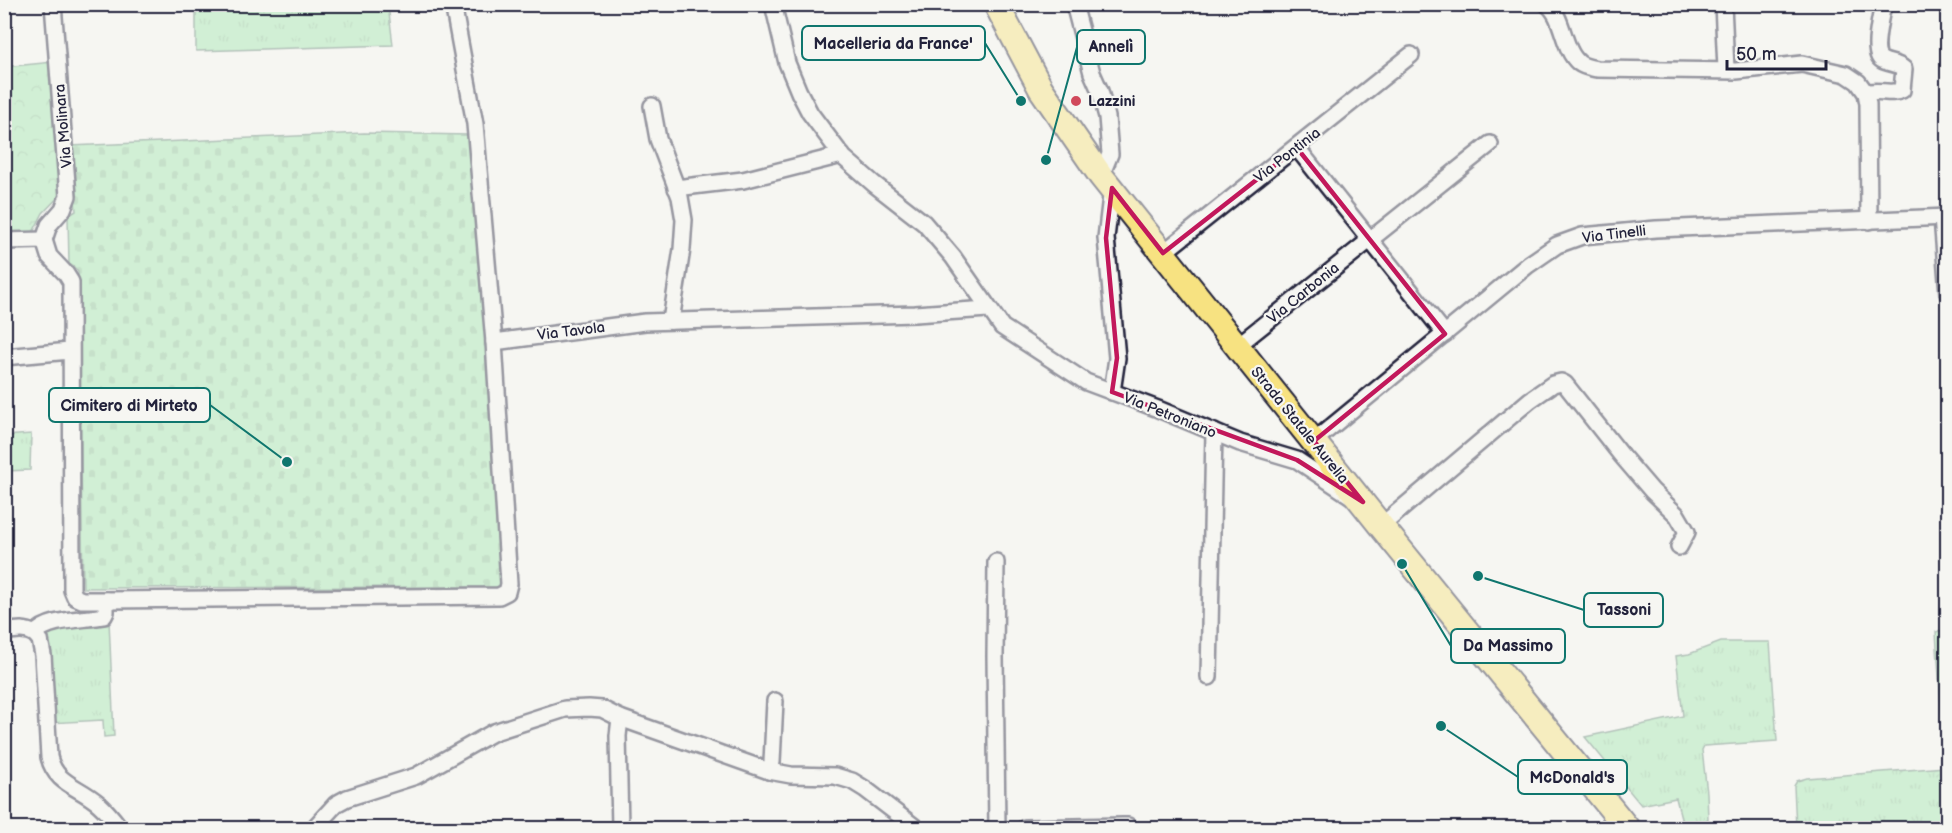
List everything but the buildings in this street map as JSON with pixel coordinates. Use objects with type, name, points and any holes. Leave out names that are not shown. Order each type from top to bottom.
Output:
[{"type":"main road","name":"Strada Statale Aurelia","points":[[996,4],[1041,89],[1106,182],[1381,526],[1627,828]]},
{"type":"street","name":"Via Molinara","points":[[44,240],[49,225],[63,209],[68,196],[53,4]]},
{"type":"street","points":[[4,241],[44,240],[49,256],[71,282],[72,590],[75,597],[82,600],[106,600],[499,596],[507,592],[509,584],[494,342],[475,124],[453,4]]},
{"type":"street","name":"Via Petroniano","points":[[773,4],[787,63],[810,113],[842,155],[874,184],[924,223],[953,257],[1002,327],[1086,382],[1240,443],[1297,460],[1337,488],[1363,502]]},
{"type":"street","points":[[1074,4],[1092,73],[1107,117],[1110,154],[1106,182],[1106,238],[1117,358],[1112,392]]},
{"type":"street","points":[[1547,4],[1556,14],[1566,41],[1579,63],[1587,67],[1736,71],[1802,64],[1846,74],[1858,82],[1866,93],[1868,104],[1869,221]]},
{"type":"street","points":[[1724,4],[1726,69]]},
{"type":"street","points":[[1866,93],[1877,90],[1895,93],[1902,90],[1904,69],[1877,55],[1883,4]]},
{"type":"street","name":"Via Pontinia","points":[[1163,253],[1411,55]]},
{"type":"street","points":[[652,106],[658,139],[676,188],[684,220],[682,249],[670,321]]},
{"type":"street","name":"Via Carbonia","points":[[1237,346],[1490,144]]},
{"type":"street","points":[[1297,148],[1445,334]]},
{"type":"street","points":[[676,188],[743,180],[842,155]]},
{"type":"street","points":[[1945,217],[1947,294]]},
{"type":"street","name":"Via Tinelli","points":[[1314,441],[1528,266],[1557,245],[1582,236],[1656,229],[1945,217]]},
{"type":"street","name":"Via Tavola","points":[[494,342],[645,322],[915,314],[988,309]]},
{"type":"street","points":[[4,357],[70,351]]},
{"type":"street","points":[[1381,526],[1530,400],[1557,382],[1561,382],[1652,491],[1677,515],[1687,532],[1679,547]]},
{"type":"street","points":[[1209,677],[1214,432]]},
{"type":"street","points":[[996,562],[997,828]]},
{"type":"street","points":[[35,634],[40,628],[50,624],[104,616],[106,600]]},
{"type":"street","points":[[4,632],[29,631],[40,640],[43,655],[49,757],[52,769],[60,779],[98,803],[120,828]]},
{"type":"street","points":[[769,771],[772,762],[775,701]]},
{"type":"street","points":[[314,828],[336,804],[347,798],[416,776],[494,732],[565,709],[589,708],[602,709],[620,718],[769,771],[791,775],[835,776],[852,781],[916,828]]},
{"type":"street","points":[[620,718],[618,736],[620,828]]},
{"type":"street","points":[[1024,828],[1128,826],[1128,828]]},
{"type":"highlighted area","points":[[1297,148],[1445,334],[1314,441],[1363,502],[1297,460],[1112,392],[1117,358],[1106,238],[1112,188],[1163,253]]},
{"type":"green space","points":[[196,5],[388,5],[393,45],[196,51]]},
{"type":"green space","points":[[53,62],[64,191],[43,213],[31,236],[5,234],[4,67]]},
{"type":"green space","points":[[364,133],[469,135],[501,587],[83,588],[78,272],[69,264],[68,216],[76,211],[70,146]]},
{"type":"green space","points":[[31,434],[30,470],[5,471],[5,436]]},
{"type":"green space","points":[[109,620],[114,736],[104,737],[103,720],[49,723],[46,634],[50,628]]},
{"type":"green space","points":[[1947,629],[1947,828],[1796,828],[1794,786],[1797,781],[1807,778],[1945,767],[1936,632]]},
{"type":"green space","points":[[1721,642],[1770,642],[1777,741],[1704,746],[1702,750],[1708,819],[1700,823],[1682,822],[1676,798],[1641,805],[1585,737],[1683,716],[1676,656],[1689,654]]},
{"type":"place","name":"Macelleria da France'","points":[[1021,101]]},
{"type":"place","name":"Lazzini","points":[[1076,101]]},
{"type":"place","name":"Annelì","points":[[1046,160]]},
{"type":"place","name":"Cimitero di Mirteto","points":[[287,462]]},
{"type":"place","name":"Da Massimo","points":[[1402,564]]},
{"type":"place","name":"Tassoni","points":[[1478,576]]},
{"type":"place","name":"McDonald's","points":[[1441,726]]}]
